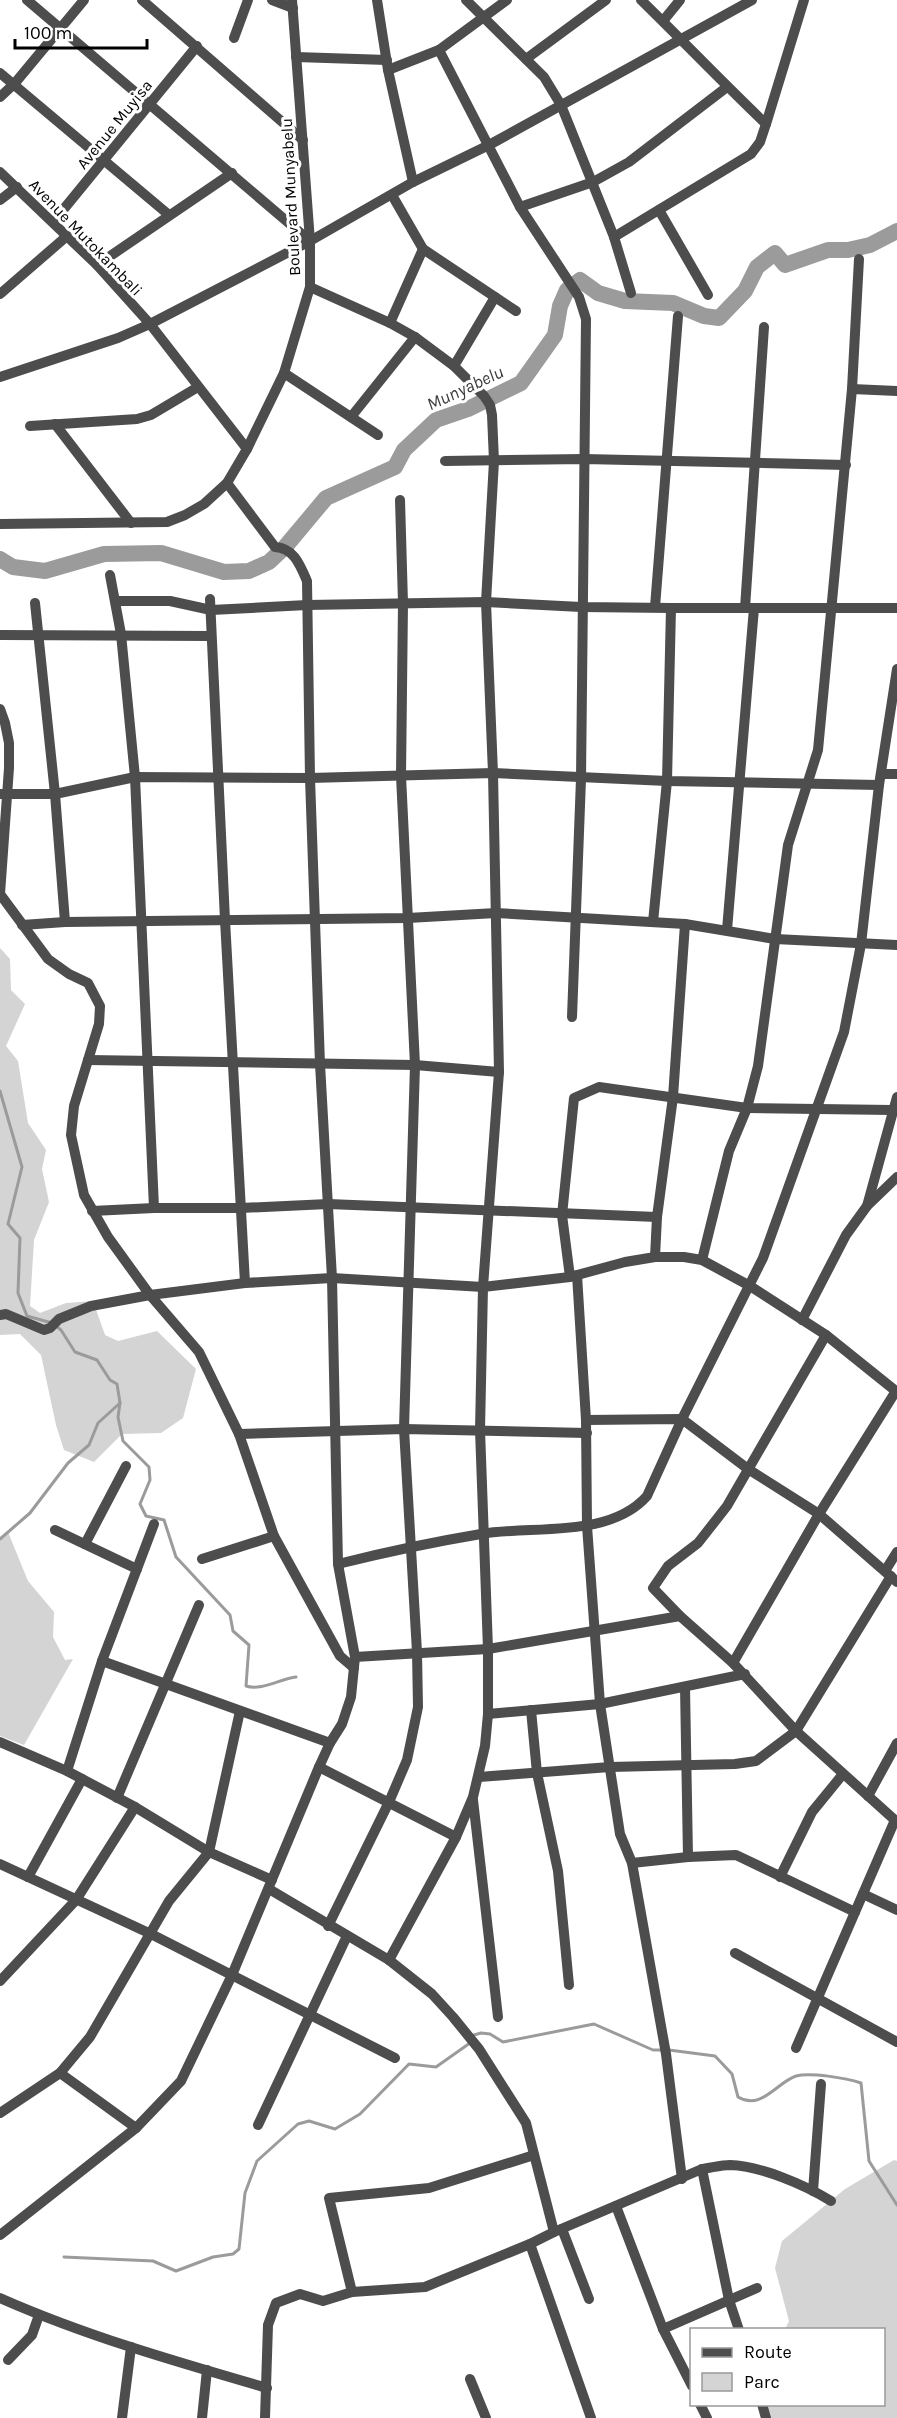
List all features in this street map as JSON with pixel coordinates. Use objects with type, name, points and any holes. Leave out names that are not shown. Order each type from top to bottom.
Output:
[{"type":"street","points":[[27,0],[310,241]]},
{"type":"street","points":[[0,97],[15,83],[84,0]]},
{"type":"street","points":[[142,0],[303,140]]},
{"type":"street","points":[[234,38],[248,0]]},
{"type":"street","points":[[272,0],[292,4]]},
{"type":"street","points":[[377,0],[388,65],[413,182]]},
{"type":"street","points":[[466,0],[544,77],[561,105],[614,237],[631,293]]},
{"type":"street","points":[[296,57],[388,65],[439,50],[507,0]]},
{"type":"street","points":[[526,59],[606,0]]},
{"type":"street","points":[[641,0],[682,38],[727,87],[766,124]]},
{"type":"street","points":[[663,21],[680,0]]},
{"type":"street","points":[[0,376],[118,338],[150,324],[310,241],[413,182],[489,145],[752,0]]},
{"type":"street","points":[[614,237],[751,154],[760,142],[804,0]]},
{"type":"street","name":"Boulevard Munyabelu","points":[[0,524],[167,522],[204,504],[227,483],[247,449],[284,373],[310,287],[310,241],[292,4]]},
{"type":"street","name":"Avenue Muyisa","points":[[54,221],[197,46]]},
{"type":"street","points":[[439,50],[520,207],[579,297],[586,319],[581,607],[581,778],[572,1017]]},
{"type":"street","points":[[0,73],[15,83],[103,161],[170,215]]},
{"type":"street","points":[[520,207],[593,182],[629,162],[727,87]]},
{"type":"street","name":"Avenue Mutokambali","points":[[0,172],[54,221],[150,324],[247,449]]},
{"type":"street","points":[[97,265],[232,173]]},
{"type":"street","points":[[0,200],[17,187]]},
{"type":"street","points":[[392,195],[423,249],[516,311]]},
{"type":"street","points":[[659,210],[708,295]]},
{"type":"street","points":[[0,294],[67,236]]},
{"type":"street","points":[[390,323],[423,249]]},
{"type":"street","points":[[702,1260],[729,1151],[747,1108],[758,1066],[788,845],[818,750],[846,465],[859,259]]},
{"type":"street","points":[[310,287],[390,323],[415,337],[454,366],[487,401],[494,461],[486,602],[493,773],[499,1072],[483,1287],[480,1430],[485,1533],[488,1714],[485,1746],[473,1797],[456,1837],[389,1960]]},
{"type":"street","points":[[454,366],[495,297]]},
{"type":"street","points":[[654,607],[678,316]]},
{"type":"street","points":[[727,930],[739,783],[749,608],[754,462],[764,327]]},
{"type":"street","points":[[351,417],[415,337]]},
{"type":"street","points":[[284,373],[378,435]]},
{"type":"street","points":[[30,426],[137,419],[151,415],[198,387]]},
{"type":"street","points":[[852,389],[897,391]]},
{"type":"street","points":[[55,424],[131,523]]},
{"type":"street","points":[[445,461],[584,459],[846,465]]},
{"type":"street","points":[[0,2235],[136,2128],[181,2081],[232,1975],[330,1743],[342,1724],[351,1697],[354,1663],[338,1564],[333,1431],[332,1278],[320,1064],[310,778],[307,581],[299,561],[285,548],[275,547],[227,483]]},
{"type":"street","points":[[328,1926],[407,1760],[418,1707],[404,1429],[415,1065],[401,776],[403,603],[400,500]]},
{"type":"street","points":[[110,575],[121,634],[135,777],[154,1208]]},
{"type":"street","points":[[115,602],[171,601],[211,604],[308,605],[486,602],[581,607],[897,608]]},
{"type":"street","points":[[35,603],[55,794],[65,922]]},
{"type":"street","points":[[211,604],[225,920],[245,1283]]},
{"type":"street","points":[[653,922],[667,781],[671,608]]},
{"type":"street","points":[[0,635],[211,636]]},
{"type":"street","points":[[338,1564],[410,1546],[485,1533],[587,1526],[626,1513],[647,1496],[682,1419],[763,1258],[843,1032],[861,944],[880,779],[897,669]]},
{"type":"street","points":[[0,709],[9,743],[4,794],[0,894],[48,959],[69,974],[88,983],[100,1006],[99,1024],[74,1106],[71,1135],[79,1178],[92,1211],[150,1295],[199,1352],[239,1434],[274,1536],[340,1656],[354,1663],[417,1652],[488,1649],[680,1616]]},
{"type":"street","points":[[4,794],[55,794],[135,777],[310,778],[493,773],[808,785],[880,779],[897,774]]},
{"type":"street","points":[[22,925],[140,920],[408,918],[496,913],[686,924],[774,939],[897,945]]},
{"type":"street","points":[[655,1257],[657,1217],[673,1097],[686,924]]},
{"type":"street","points":[[88,1060],[415,1065],[499,1072]]},
{"type":"street","points":[[682,2178],[666,2054],[632,1863],[620,1834],[600,1704],[587,1526],[586,1420],[574,1276],[562,1215],[574,1098],[599,1087],[747,1108],[892,1110]]},
{"type":"street","points":[[867,1206],[897,1097]]},
{"type":"street","points":[[802,1320],[846,1235],[867,1206],[897,1177]]},
{"type":"street","points":[[92,1211],[328,1204],[657,1217]]},
{"type":"street","points":[[0,1315],[6,1314],[44,1330],[50,1328],[59,1319],[91,1306],[150,1295],[245,1283],[332,1278],[483,1287],[574,1276],[625,1262],[655,1257],[684,1257],[702,1260],[750,1286],[826,1335],[896,1391],[819,1514],[734,1663]]},
{"type":"street","points":[[796,2048],[896,1821],[796,1731],[734,1663],[680,1616],[653,1588],[668,1566],[698,1543],[728,1506],[826,1335]]},
{"type":"street","points":[[586,1420],[682,1419],[748,1469],[819,1514],[891,1576]]},
{"type":"street","points":[[239,1434],[404,1429],[587,1433]]},
{"type":"street","points":[[84,1544],[126,1466]]},
{"type":"street","points":[[67,1771],[102,1661],[154,1524]]},
{"type":"street","points":[[55,1530],[137,1569]]},
{"type":"street","points":[[202,1559],[274,1536]]},
{"type":"street","points":[[479,1777],[610,1767],[735,1764],[756,1761],[796,1731],[891,1576],[897,1552]]},
{"type":"street","points":[[117,1798],[199,1605]]},
{"type":"street","points":[[102,1661],[330,1743]]},
{"type":"street","points":[[488,1714],[600,1704],[745,1674]]},
{"type":"street","points":[[685,1687],[688,1857]]},
{"type":"street","points":[[531,1710],[537,1773],[558,1871],[569,1985]]},
{"type":"street","points":[[0,2114],[60,2073],[90,2037],[152,1934],[169,1901],[209,1852],[240,1711]]},
{"type":"street","points":[[0,1742],[67,1771],[135,1807],[209,1852],[270,1885],[328,1926],[389,1960],[432,1994],[479,2049],[526,2123],[558,2230],[589,2299]]},
{"type":"street","points":[[868,1796],[897,1743]]},
{"type":"street","points":[[320,1767],[456,1837]]},
{"type":"street","points":[[780,1877],[812,1812],[843,1774]]},
{"type":"street","points":[[28,1877],[82,1779]]},
{"type":"street","points":[[473,1797],[498,2017]]},
{"type":"street","points":[[0,1981],[76,1900],[135,1807]]},
{"type":"street","points":[[632,1863],[688,1857],[736,1856],[855,1912]]},
{"type":"street","points":[[0,1864],[152,1934],[395,2058]]},
{"type":"street","points":[[862,1894],[897,1910]]},
{"type":"street","points":[[258,2125],[347,1936]]},
{"type":"street","points":[[735,1953],[897,2042]]},
{"type":"street","points":[[60,2073],[136,2128]]},
{"type":"street","points":[[813,2191],[821,2084]]},
{"type":"street","points":[[352,2292],[329,2198],[429,2188],[534,2155]]},
{"type":"street","points":[[265,2418],[268,2325],[276,2303],[300,2294],[323,2301],[352,2292],[425,2287],[702,2169],[728,2165],[750,2168],[813,2191],[831,2201]]},
{"type":"street","points":[[702,2169],[729,2300],[738,2328]]},
{"type":"street","points":[[616,2206],[663,2329],[690,2382]]},
{"type":"street","points":[[530,2244],[591,2418]]},
{"type":"street","points":[[663,2329],[757,2288]]},
{"type":"street","points":[[0,2298],[39,2315],[131,2347],[267,2388]]},
{"type":"street","points":[[8,2360],[32,2335],[39,2315]]},
{"type":"street","points":[[122,2418],[131,2347]]},
{"type":"street","points":[[202,2418],[207,2370]]},
{"type":"street","points":[[470,2379],[486,2418]]},
{"type":"green space","points":[[0,948],[10,959],[11,990],[25,1004],[6,1046],[18,1061],[28,1123],[46,1150],[42,1169],[49,1202],[34,1240],[30,1306],[40,1313],[66,1303],[93,1301],[105,1335],[118,1341],[157,1331],[196,1369],[183,1418],[161,1433],[122,1434],[94,1462],[64,1450],[56,1425],[41,1355],[20,1334],[0,1335]]},
{"type":"green space","points":[[8,1532],[28,1581],[54,1612],[53,1637],[65,1660],[73,1659],[24,1745],[0,1736],[0,1537]]},
{"type":"green space","points":[[894,2160],[897,2161],[897,2418],[768,2418],[768,2406],[885,2406],[885,2328],[786,2328],[789,2321],[775,2268],[782,2241],[845,2189]]},
{"type":"waterway","name":"Munyabelu","points":[[0,559],[13,567],[45,571],[104,554],[161,553],[224,572],[249,571],[269,562],[285,547],[326,498],[395,467],[404,450],[436,420],[468,409],[521,383],[555,335],[560,306],[567,290],[580,280],[598,293],[625,301],[673,303],[704,316],[719,318],[745,291],[757,267],[775,253],[785,265],[828,250],[848,250],[870,245],[897,231]]},
{"type":"waterway","points":[[0,1091],[22,1167],[8,1224],[20,1238],[18,1293],[27,1316],[52,1323],[61,1330],[75,1352],[97,1360],[110,1380],[117,1384],[120,1403],[118,1417],[123,1441],[149,1467],[150,1480],[140,1504],[146,1516],[164,1520],[176,1557],[230,1615],[233,1631],[249,1645],[246,1686],[264,1686],[296,1677]]},
{"type":"waterway","points":[[0,1539],[30,1513],[68,1463],[89,1445],[98,1423],[120,1403]]},
{"type":"waterway","points":[[474,2035],[490,2034],[503,2042],[594,2024],[653,2050],[664,2050]]},
{"type":"waterway","points":[[64,2257],[153,2261],[176,2271],[213,2257],[233,2254],[239,2249],[245,2193],[257,2161],[298,2124],[309,2121],[335,2129],[360,2114],[409,2064],[436,2067],[470,2043]]},
{"type":"waterway","points":[[669,2050],[715,2056],[732,2074],[738,2097],[746,2100],[754,2101],[761,2098],[789,2079],[802,2075],[828,2076],[861,2083],[869,2161],[897,2205]]}]
